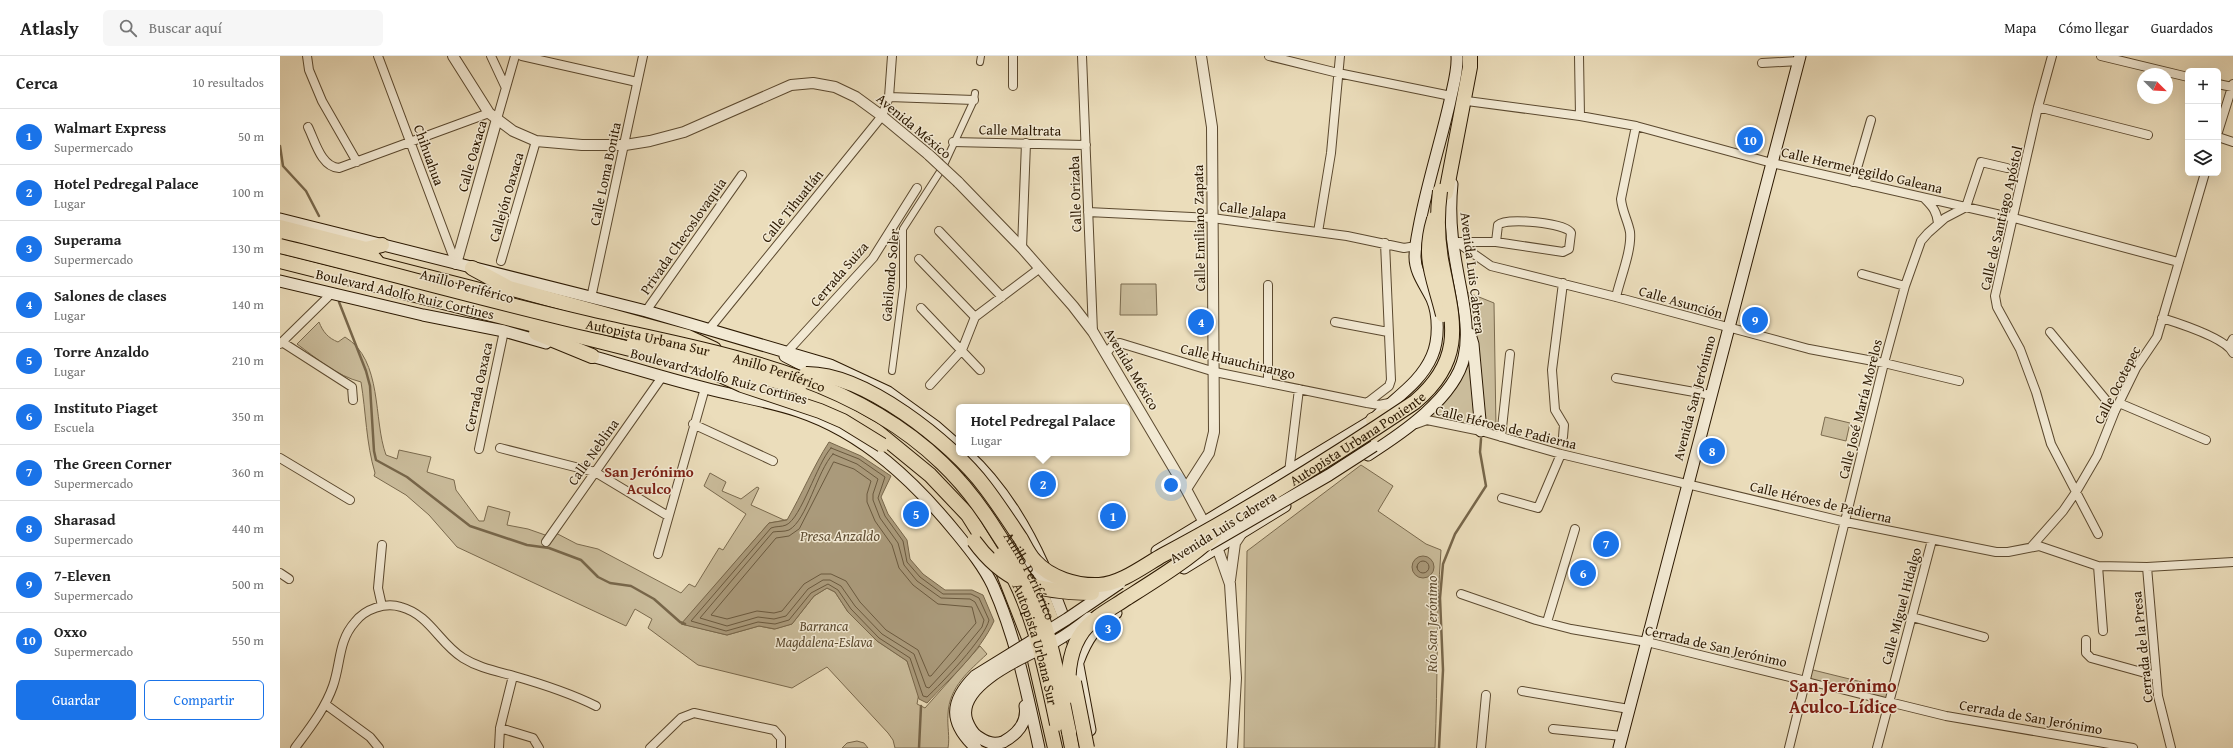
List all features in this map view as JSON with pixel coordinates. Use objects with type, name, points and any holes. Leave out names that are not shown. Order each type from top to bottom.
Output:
[{"type":"highway","name":"Autopista Urbana Poniente","points":[[958,456],[984,485],[1002,510],[1035,562],[1058,577],[1079,584],[1100,585],[1116,581],[1287,485],[1415,402],[1433,384],[1447,361],[1453,335],[1440,250],[1444,203],[1442,170],[1463,65],[1463,56]]},
{"type":"highway","name":"Autopista Urbana Poniente","points":[[1216,542],[1414,411],[1436,392],[1448,375],[1455,361],[1460,336],[1445,234],[1444,206],[1449,172],[1470,67],[1470,56]]},
{"type":"highway","points":[[1380,417],[1421,389],[1438,364],[1442,350],[1444,321],[1428,258],[1430,233],[1444,203]]},
{"type":"highway","points":[[280,227],[366,249],[382,245]]},
{"type":"highway","points":[[280,233],[339,253]]},
{"type":"highway","name":"Anillo Periférico","points":[[280,239],[377,262],[714,349],[859,395],[914,430],[948,459],[985,501],[1022,556],[1045,604],[1061,644],[1083,748]]},
{"type":"highway","name":"Autopista Urbana Sur","points":[[280,246],[419,280],[528,310],[732,357],[820,386],[871,410],[910,437],[942,463],[980,505],[1017,562],[1038,607],[1051,647],[1072,748]]},
{"type":"highway","points":[[366,249],[377,262]]},
{"type":"highway","name":"Autopista Urbana Sur","points":[[280,254],[809,390],[864,417],[903,442],[935,470],[973,511],[1008,566],[1043,657],[1062,748]]},
{"type":"highway","name":"Anillo Periférico","points":[[280,261],[766,382],[828,403],[875,430],[930,475],[963,509],[1002,569],[1031,643],[1055,748]]},
{"type":"highway","points":[[472,268],[509,288],[688,337],[714,349]]},
{"type":"highway","points":[[280,269],[352,285],[372,284]]},
{"type":"highway","points":[[493,315],[592,356]]},
{"type":"highway","points":[[676,355],[742,386],[820,411],[843,421],[882,445],[904,462],[941,496],[988,559],[1000,570],[1023,583],[1061,591],[1094,593],[1114,590],[1138,579],[1190,546],[1216,542]]},
{"type":"highway","name":"Autopista Urbana Poniente","points":[[790,375],[812,374],[834,379],[874,394],[922,426],[956,454]]},
{"type":"highway","points":[[1069,732],[1071,707],[1068,678],[1069,666],[1083,632],[1101,616],[1192,556],[1216,542]]},
{"type":"highway","points":[[1036,550],[1045,604]]},
{"type":"highway","points":[[1080,625],[1068,648],[1087,748]]},
{"type":"main road","name":"Avenida Luis Cabrera","points":[[976,748],[965,738],[956,724],[958,700],[964,687],[980,673],[1066,619],[1112,587],[1194,535],[1285,482],[1356,437],[1380,417],[1416,382],[1433,355],[1437,326],[1432,301],[1417,270],[1415,259],[1416,246],[1424,201],[1458,64],[1457,56]]},
{"type":"main road","name":"Avenida Luis Cabrera","points":[[1078,662],[1086,640],[1105,620],[1216,542],[1244,530],[1270,516],[1370,454],[1408,427],[1434,404],[1454,381],[1464,357],[1466,343],[1464,311],[1454,240],[1444,203],[1467,101],[1473,56]]},
{"type":"main road","name":"Avenida San Jerónimo","points":[[1619,748],[1687,484],[1800,58]]},
{"type":"main road","points":[[1424,201],[1438,197],[1444,203]]},
{"type":"main road","points":[[280,219],[646,311],[710,328],[830,365],[888,392],[935,426],[956,444]]},
{"type":"main road","name":"Avenida Luis Cabrera","points":[[1048,578],[1077,587],[1098,583],[1122,573],[1204,522],[1423,391],[1437,372],[1448,346],[1449,327],[1442,295],[1415,259]]},
{"type":"main road","name":"Boulevard Adolfo Ruiz Cortines","points":[[280,281],[422,315],[504,331],[662,377],[798,412],[861,442],[902,473],[950,525],[976,556],[993,586],[1014,640],[1039,748]]},
{"type":"main road","points":[[1464,311],[1473,344],[1481,431]]},
{"type":"main road","points":[[761,344],[833,380],[868,395],[906,420],[955,459],[1002,518],[1038,574],[1048,582],[1084,590],[1112,587]]},
{"type":"main road","points":[[1022,672],[1026,716],[1017,733],[1002,742],[995,744],[988,743],[972,730],[965,716],[966,705],[970,696],[978,686],[988,678],[1059,639],[1134,588],[1329,475],[1411,420],[1448,388]]},
{"type":"main road","points":[[969,456],[1002,495],[1019,520],[1036,550],[1048,578],[1078,662],[1093,748]]},
{"type":"main road","points":[[1260,489],[1253,504],[1261,514],[1270,516]]},
{"type":"street","points":[[307,56],[308,70],[322,101],[357,162]]},
{"type":"street","name":"Chihuahua","points":[[378,56],[456,264]]},
{"type":"street","name":"Avenida México","points":[[453,56],[493,116],[513,131],[536,141],[582,145],[625,146],[684,132],[791,85],[814,83],[835,87],[856,97],[882,116],[929,155],[958,182],[1022,248],[1093,332],[1107,352],[1216,542],[1230,584]]},
{"type":"street","points":[[491,56],[505,86]]},
{"type":"street","name":"Calle Oaxaca","points":[[456,264],[493,116],[515,56]]},
{"type":"street","points":[[522,56],[637,82]]},
{"type":"street","name":"Calle Loma Bonita","points":[[591,298],[625,146],[643,56]]},
{"type":"street","name":"Calle Tihuatlán","points":[[710,328],[882,116],[889,97],[892,56]]},
{"type":"street","points":[[1013,56],[1013,86]]},
{"type":"street","name":"Calle Orizaba","points":[[1082,56],[1093,332]]},
{"type":"street","name":"Calle Emiliano Zapata","points":[[1186,489],[1209,454],[1213,443],[1215,372],[1212,127],[1201,56]]},
{"type":"street","points":[[1274,56],[1338,73],[1451,96]]},
{"type":"street","points":[[1318,232],[1331,153],[1340,56]]},
{"type":"street","points":[[1579,56],[1580,116]]},
{"type":"street","name":"Calle de Santiago Apóstol","points":[[2052,56],[2038,107],[2014,218],[1996,285],[1995,296],[1997,307],[2020,349],[2036,392],[2050,444],[2098,534]]},
{"type":"street","points":[[2101,56],[2185,76]]},
{"type":"street","points":[[1762,63],[1800,58]]},
{"type":"street","points":[[2221,84],[2232,85],[2221,122]]},
{"type":"street","points":[[889,97],[974,96]]},
{"type":"street","name":"Gabilondo Soler","points":[[892,371],[903,287],[903,229],[943,167],[974,96]]},
{"type":"street","name":"Calle Hermenegildo Galeana","points":[[1467,101],[1580,116],[1636,126],[1854,182],[2014,218],[2178,262]]},
{"type":"street","points":[[2038,107],[2148,135]]},
{"type":"street","points":[[308,127],[328,165],[339,168],[411,142],[493,116]]},
{"type":"street","points":[[1854,182],[1871,120]]},
{"type":"street","points":[[1616,297],[1629,243],[1630,233],[1621,207],[1621,199],[1636,126]]},
{"type":"street","points":[[2221,138],[2233,142]]},
{"type":"street","name":"Callejón Oaxaca","points":[[501,261],[536,141]]},
{"type":"street","name":"Calle Maltrata","points":[[953,142],[1086,145]]},
{"type":"street","points":[[1022,248],[1026,143]]},
{"type":"street","points":[[1966,207],[1981,162],[2008,168]]},
{"type":"street","name":"Privada Checoslovaquia","points":[[646,311],[742,175]]},
{"type":"street","name":"Calle Ocotepec","points":[[2032,546],[2063,511],[2076,492],[2097,456],[2115,411],[2136,368],[2157,337],[2204,176]]},
{"type":"street","name":"Cerrada Suiza","points":[[788,351],[873,258],[917,188]]},
{"type":"street","points":[[1925,199],[1938,214],[1938,223]]},
{"type":"street","name":"Calle José María Morelos","points":[[1789,748],[1884,363],[1905,286],[1922,241],[1938,223],[1966,207]]},
{"type":"street","name":"Calle Jalapa","points":[[1088,212],[1212,218],[1318,232],[1385,243],[1404,248],[1416,246]]},
{"type":"street","points":[[1454,240],[1494,242],[1563,252],[1569,249],[1571,233],[1567,228],[1532,222],[1507,221],[1498,225],[1494,242]]},
{"type":"street","points":[[939,232],[1002,297]]},
{"type":"street","name":"Calle Asunción","points":[[1454,240],[1491,266],[1563,283],[1809,349],[1884,363],[1959,381]]},
{"type":"street","points":[[1367,403],[1389,386],[1391,380],[1385,243]]},
{"type":"street","points":[[919,259],[976,318]]},
{"type":"street","points":[[930,385],[962,350],[976,318],[1040,268]]},
{"type":"street","points":[[1862,274],[1905,286]]},
{"type":"street","points":[[1563,283],[1552,370],[1555,410],[1564,425],[1563,437]]},
{"type":"street","points":[[1268,285],[1268,382]]},
{"type":"street","points":[[332,293],[281,343],[352,387],[353,400]]},
{"type":"street","points":[[921,308],[980,370]]},
{"type":"street","points":[[2162,318],[2196,330],[2232,346]]},
{"type":"street","points":[[1335,322],[1388,332]]},
{"type":"street","name":"Cerrada Oaxaca","points":[[478,449],[504,331]]},
{"type":"street","points":[[2050,332],[2115,411]]},
{"type":"street","name":"Calle Huauchinango","points":[[1107,352],[1114,344],[1120,343],[1215,372],[1379,405],[1380,417]]},
{"type":"street","points":[[1501,437],[1510,354]]},
{"type":"street","name":"Calle Neblina","points":[[546,542],[662,377]]},
{"type":"street","points":[[1616,378],[1711,395]]},
{"type":"street","points":[[658,554],[693,424],[705,388]]},
{"type":"street","points":[[1289,472],[1299,389]]},
{"type":"street","points":[[2119,403],[2206,440]]},
{"type":"street","name":"Calle Héroes de Padierna","points":[[1408,427],[1427,420],[1481,431],[1561,454],[1846,522],[1996,552],[2008,552],[2032,546],[2047,548],[2098,566],[2147,567],[2233,562]]},
{"type":"street","points":[[693,424],[773,460]]},
{"type":"street","points":[[500,448],[595,472],[668,516]]},
{"type":"street","points":[[1502,498],[1538,508],[1561,454]]},
{"type":"street","points":[[280,458],[350,500]]},
{"type":"street","points":[[1546,622],[1575,529]]},
{"type":"street","points":[[1232,748],[1236,678],[1230,584],[1235,543],[1244,530]]},
{"type":"street","name":"Calle Miguel Hidalgo","points":[[1877,748],[1932,540]]},
{"type":"street","points":[[382,545],[378,588],[382,606]]},
{"type":"street","points":[[2098,566],[2103,631]]},
{"type":"street","name":"Cerrada de la Presa","points":[[2147,567],[2158,696],[2171,748]]},
{"type":"street","points":[[280,573],[289,579]]},
{"type":"street","name":"Cerrada de San Jerónimo","points":[[1461,594],[1571,629],[1647,642],[1946,716],[2132,748]]},
{"type":"street","points":[[295,748],[325,704],[333,686],[345,634],[356,620],[371,609],[382,606],[400,606],[417,613],[431,625],[450,648],[462,657],[488,669],[579,697],[596,706]]},
{"type":"street","points":[[1912,617],[1984,637]]},
{"type":"street","points":[[2086,640],[2086,653],[2092,658],[2156,676]]},
{"type":"street","points":[[500,748],[500,728],[513,676]]},
{"type":"street","points":[[1522,691],[1629,709]]},
{"type":"street","points":[[1481,748],[1486,695]]},
{"type":"street","points":[[325,704],[370,737],[379,748]]},
{"type":"street","points":[[650,748],[681,718],[689,714],[698,713],[774,730],[781,738],[781,748]]},
{"type":"street","points":[[500,728],[533,738],[539,748]]},
{"type":"street","points":[[1554,729],[1622,736]]},
{"type":"green space","points":[[1121,284],[1156,284],[1157,315],[1120,315]]},
{"type":"green space","points":[[1459,289],[1494,303],[1496,428],[1481,428],[1427,419],[1453,377],[1462,353],[1465,329]]},
{"type":"green space","name":"Barranca Magdalena-Eslava","points":[[319,322],[324,332],[329,337],[338,342],[345,337],[357,347],[366,360],[375,392],[379,425],[386,455],[397,459],[399,450],[431,457],[427,472],[454,480],[456,490],[479,521],[484,521],[488,506],[510,512],[507,525],[528,529],[548,536],[552,531],[577,544],[598,549],[681,593],[689,584],[695,587],[719,548],[723,550],[746,514],[704,486],[710,473],[726,482],[722,491],[741,499],[757,487],[759,488],[751,505],[787,520],[769,523],[682,624],[727,635],[759,626],[774,629],[792,624],[814,596],[827,588],[835,592],[848,612],[877,641],[907,661],[919,693],[917,704],[925,708],[980,646],[987,654],[961,680],[949,704],[948,748],[895,748],[893,740],[888,733],[827,667],[792,688],[698,665],[648,628],[652,619],[635,609],[626,626],[457,547],[429,515],[406,495],[374,476],[375,473],[368,439],[361,382],[335,371],[297,344]]},
{"type":"green space","points":[[1825,417],[1850,423],[1846,441],[1821,435]]},
{"type":"green space","points":[[1361,465],[1393,486],[1378,511],[1426,544],[1441,550],[1438,600],[1435,748],[1244,748],[1247,551]]},
{"type":"green space","points":[[1805,668],[1890,689],[1884,702],[1802,684]]},
{"type":"green space","points":[[857,741],[864,743],[868,748],[842,748],[847,743]]},
{"type":"water","name":"Presa Anzaldo","points":[[829,442],[861,456],[891,476],[881,497],[888,514],[907,540],[910,559],[923,574],[945,590],[972,590],[983,595],[994,621],[973,654],[927,703],[919,699],[907,661],[877,641],[848,612],[835,592],[827,588],[814,596],[792,624],[775,629],[759,626],[727,635],[681,624],[769,523],[787,520]]},
{"type":"water","points":[[1423,556],[1427,557],[1433,563],[1433,571],[1427,577],[1423,578],[1419,577],[1413,571],[1412,567],[1413,563],[1419,557]]},
{"type":"waterway","points":[[280,146],[283,166],[306,191],[319,216]]},
{"type":"waterway","points":[[339,302],[366,371],[370,386],[374,451],[376,460],[407,477],[470,526],[527,545],[549,548],[581,560],[598,577],[610,583],[631,586],[654,599],[680,622],[685,624]]},
{"type":"waterway","name":"Río San Jerónimo","points":[[1439,748],[1443,670],[1440,598],[1443,564],[1455,534],[1486,486],[1480,452],[1481,439]]},
{"type":"waterway","points":[[919,748],[921,706]]},
{"type":"place","name":"Oxxo","points":[[1750,140]]},
{"type":"place","name":"7-Eleven","points":[[1755,320]]},
{"type":"place","name":"Salones de clases","points":[[1201,322]]},
{"type":"place","name":"Sharasad","points":[[1712,451]]},
{"type":"place","name":"Hotel Pedregal Palace","points":[[1043,484]]},
{"type":"place","name":"Torre Anzaldo","points":[[916,514]]},
{"type":"place","name":"Walmart Express","points":[[1113,516]]},
{"type":"place","name":"The Green Corner","points":[[1606,544]]},
{"type":"place","name":"Instituto Piaget","points":[[1583,573]]},
{"type":"place","name":"Superama","points":[[1108,628]]},
{"type":"district","name":"San Jerónimo Aculco","points":[[649,480]]},
{"type":"district","name":"San Jerónimo Aculco-Lídice","points":[[1843,696]]}]
